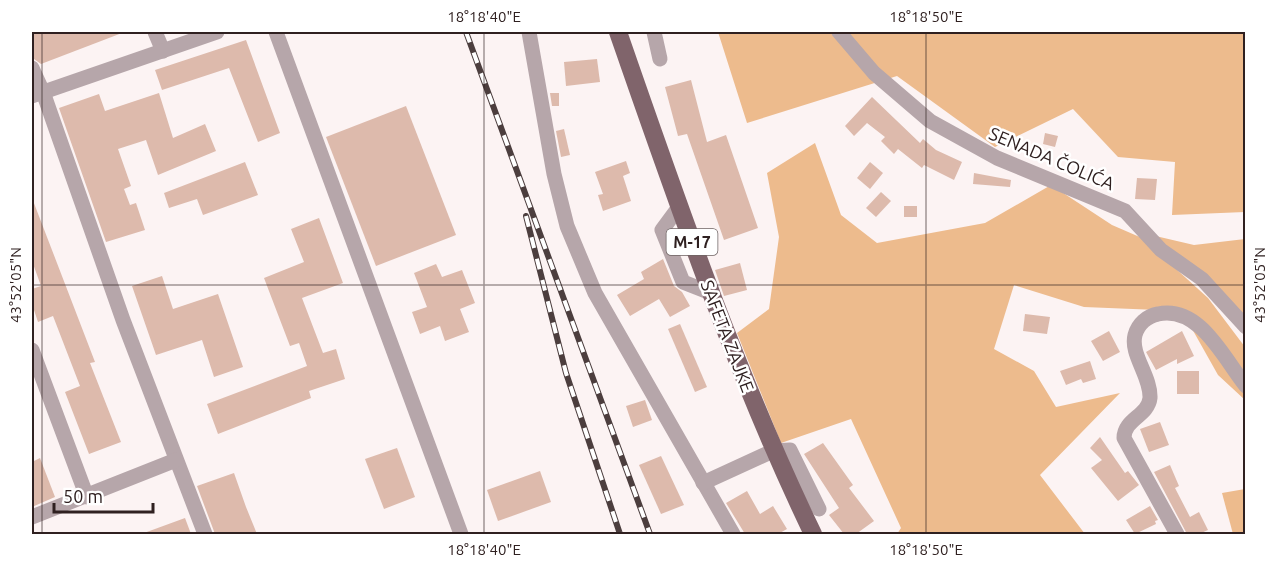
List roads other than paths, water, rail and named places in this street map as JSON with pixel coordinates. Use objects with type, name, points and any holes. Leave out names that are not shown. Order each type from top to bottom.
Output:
[{"type":"main road","name":"SAFETA ZAJKE","points":[[618,32],[711,294],[773,451],[813,534]]},
{"type":"street","points":[[155,32],[163,51]]},
{"type":"street","points":[[37,94],[217,32]]},
{"type":"street","points":[[276,32],[460,534]]},
{"type":"street","points":[[529,32],[554,174],[567,226],[595,294],[733,534]]},
{"type":"street","points":[[654,32],[660,58]]},
{"type":"street","name":"SENADA ČOLIĆA","points":[[839,32],[874,73],[930,121],[997,158],[1125,211],[1161,250],[1202,279],[1245,327]]},
{"type":"street","points":[[32,69],[37,94],[205,534]]},
{"type":"street","points":[[1177,534],[1124,438],[1127,425],[1148,406],[1150,396],[1136,346],[1135,336],[1139,327],[1155,314],[1184,316],[1217,345],[1245,386]]},
{"type":"street","points":[[32,350],[87,497]]},
{"type":"street","points":[[703,483],[773,451],[790,450],[819,509]]},
{"type":"street","points":[[32,517],[176,460]]},
{"type":"railway","points":[[466,32],[650,534]]},
{"type":"railway","points":[[526,216],[566,373],[620,534]]}]
